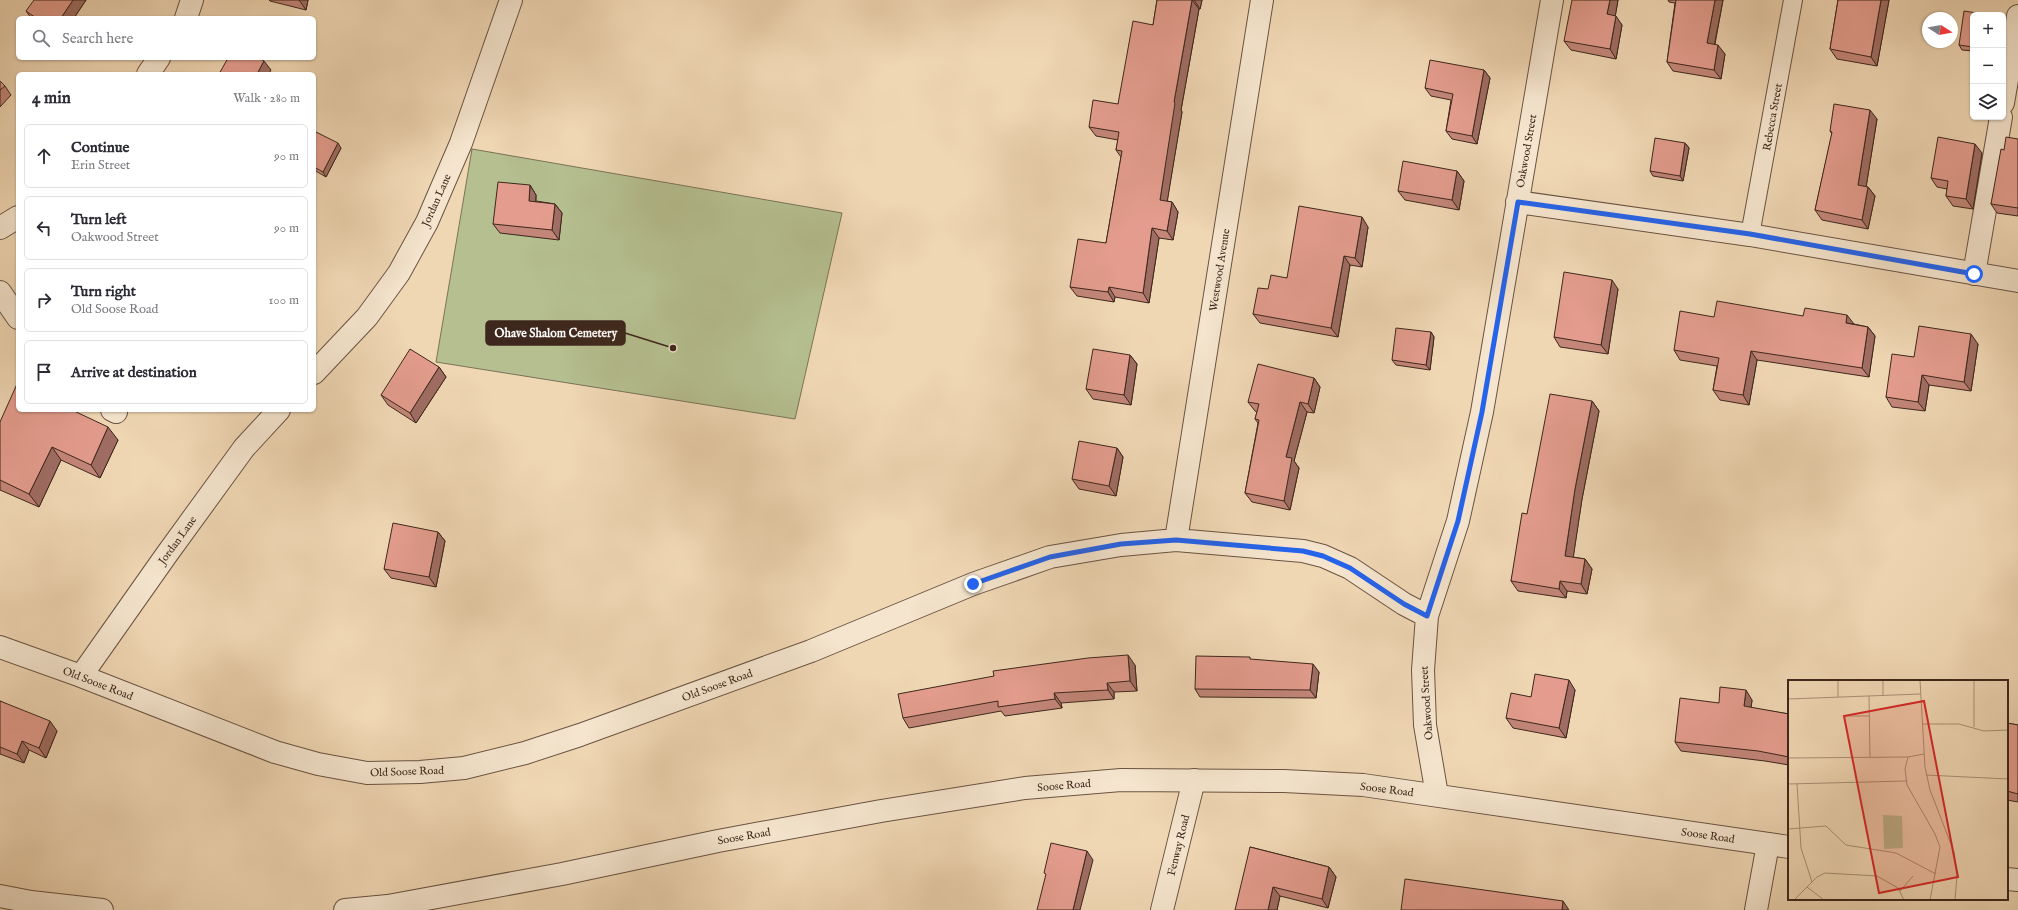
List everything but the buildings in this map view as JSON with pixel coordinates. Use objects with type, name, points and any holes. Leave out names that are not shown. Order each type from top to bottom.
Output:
[{"type":"street","points":[[187,16],[192,0]]},
{"type":"street","name":"Jordan Lane","points":[[316,371],[368,316],[400,273],[427,222],[461,143],[511,0]]},
{"type":"street","name":"Westwood Avenue","points":[[1176,540],[1262,0]]},
{"type":"street","name":"Oakwood Street","points":[[1437,795],[1425,725],[1423,670],[1427,616],[1462,506],[1482,412],[1552,0]]},
{"type":"street","points":[[2006,86],[2018,16]]},
{"type":"street","points":[[149,72],[158,60]]},
{"type":"street","points":[[1974,274],[2000,120]]},
{"type":"street","points":[[1518,202],[1750,234],[2018,281]]},
{"type":"street","points":[[0,228],[16,218]]},
{"type":"street","points":[[0,292],[16,315]]},
{"type":"street","name":"Jordan Lane","points":[[81,676],[166,554],[244,448],[277,412]]},
{"type":"street","name":"Old Soose Road","points":[[0,647],[81,676],[274,752],[318,764],[366,773],[420,772],[464,768],[525,753],[811,651],[973,584],[1050,557],[1121,544],[1176,540],[1303,551],[1323,556],[1350,568],[1404,604],[1427,616]]},
{"type":"street","name":"Soose Road","points":[[345,910],[388,906],[562,874],[718,841],[881,812],[1025,788],[1121,780],[1284,781],[1355,785],[1437,795],[1788,847]]},
{"type":"street","name":"Fenway Road","points":[[1162,910],[1194,780]]},
{"type":"street","points":[[1756,910],[1768,844]]},
{"type":"street","points":[[2008,879],[2018,880]]},
{"type":"street","points":[[0,896],[31,902],[102,910]]},
{"type":"lane","name":"Rebecca Street","points":[[1750,234],[1793,0]]},
{"type":"green space","points":[[472,149],[842,213],[795,419],[436,362]]},
{"type":"place","name":"Ohave Shalom Cemetery","points":[[673,348]]},
{"type":"route","points":[[973,584],[1050,557],[1121,544],[1176,540],[1235,544],[1303,551],[1323,556],[1350,568],[1404,604],[1427,616],[1458,521],[1482,412],[1518,202],[1750,234],[1974,274]]}]
